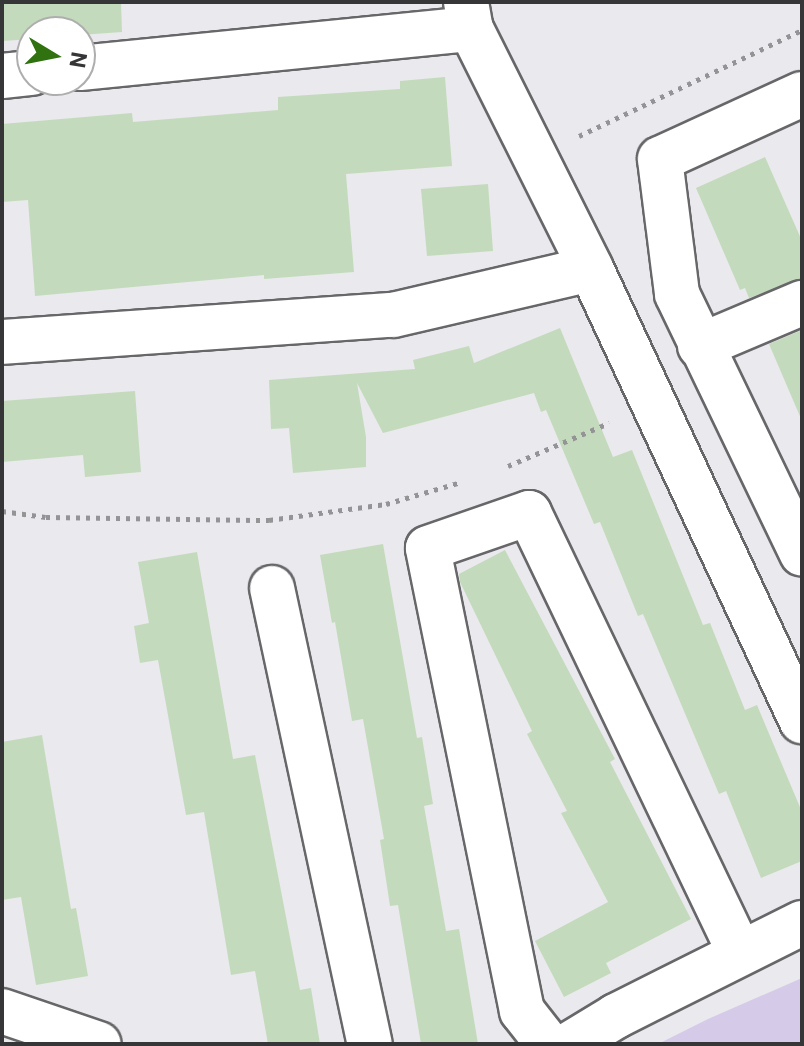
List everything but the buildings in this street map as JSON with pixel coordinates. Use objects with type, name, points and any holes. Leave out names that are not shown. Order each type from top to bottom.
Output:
[{"type":"street","points":[[96,66],[469,16],[802,721]]},
{"type":"street","points":[[802,94],[660,159],[677,294],[802,554]]},
{"type":"street","points":[[2,342],[393,315],[591,269]]},
{"type":"street","points":[[700,346],[802,303]]},
{"type":"street","points":[[548,1044],[522,1011],[428,548],[529,513],[740,953]]},
{"type":"street","points":[[272,588],[370,1044]]},
{"type":"street","points":[[570,1044],[616,1016],[802,923]]},
{"type":"street","points":[[2,1011],[99,1044]]},
{"type":"path","points":[[572,140],[802,30]]},
{"type":"path","points":[[505,468],[621,418]]},
{"type":"path","points":[[2,511],[46,517],[269,520],[386,504],[476,478]]},
{"type":"shaded area","points":[[802,978],[802,1044],[658,1044],[708,1019]]}]
